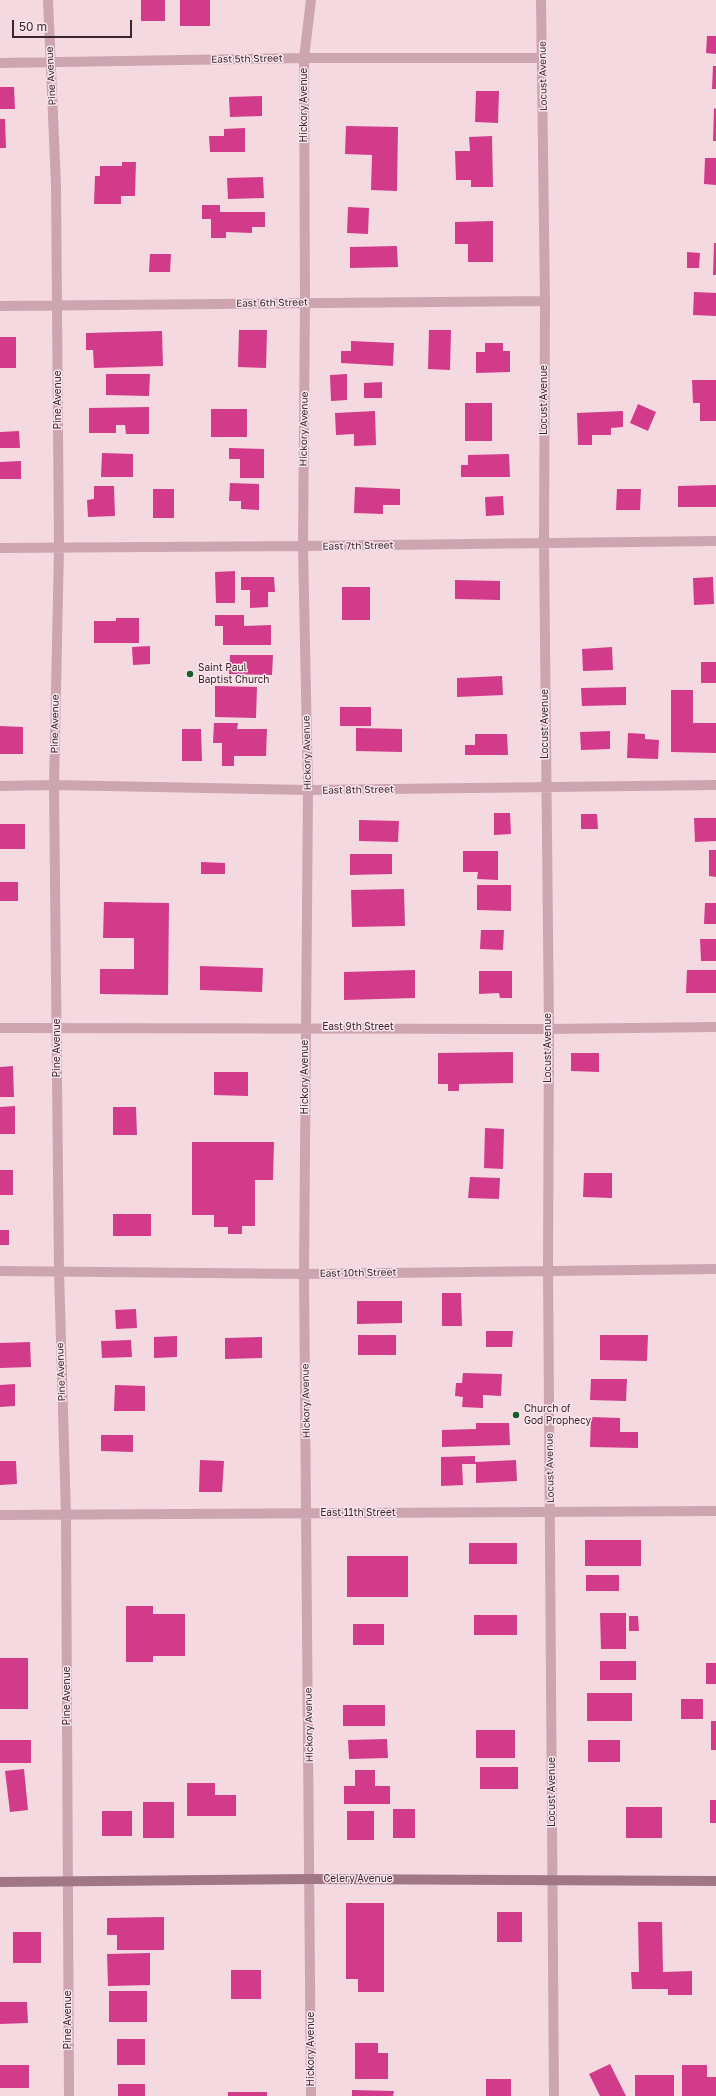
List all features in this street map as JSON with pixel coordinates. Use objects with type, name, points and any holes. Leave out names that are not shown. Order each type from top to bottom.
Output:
[{"type":"main road","name":"Celery Avenue","points":[[0,1882],[311,1879],[716,1881]]},
{"type":"street","name":"Pine Avenue","points":[[48,0],[56,185],[58,548],[54,785],[58,1270],[66,1515],[68,2096]]},
{"type":"street","name":"Hickory Avenue","points":[[311,0],[304,58],[305,302],[303,546],[308,790],[304,1274],[311,1879],[311,2096]]},
{"type":"street","name":"Locust Avenue","points":[[541,0],[545,301],[544,544],[549,1029],[548,1269],[551,1512],[554,2096]]},
{"type":"street","name":"East 5th Street","points":[[0,63],[50,64],[304,58],[542,58]]},
{"type":"street","name":"East 6th Street","points":[[0,306],[305,302],[545,301]]},
{"type":"street","name":"East 7th Street","points":[[0,548],[544,544],[716,541]]},
{"type":"street","name":"East 8th Street","points":[[0,786],[54,785],[308,790],[716,785]]},
{"type":"street","name":"East 9th Street","points":[[0,1028],[305,1027],[549,1029],[716,1027]]},
{"type":"street","name":"East 10th Street","points":[[0,1271],[58,1270],[304,1274],[548,1269],[716,1269]]},
{"type":"street","name":"East 11th Street","points":[[0,1515],[716,1511]]},
{"type":"building","points":[[141,0],[165,0],[165,21],[141,21]]},
{"type":"building","points":[[180,0],[210,0],[210,26],[180,26]]},
{"type":"building","points":[[707,36],[716,36],[716,54],[706,53]]},
{"type":"building","points":[[713,66],[716,66],[716,89],[712,89]]},
{"type":"building","points":[[0,87],[14,87],[15,109],[0,109]]},
{"type":"building","points":[[476,91],[499,91],[498,123],[475,122]]},
{"type":"building","points":[[262,96],[262,116],[230,117],[229,97]]},
{"type":"building","points":[[714,108],[716,109],[716,141],[713,141]]},
{"type":"building","points":[[0,119],[5,119],[6,148],[0,148]]},
{"type":"building","points":[[346,126],[398,127],[397,191],[371,190],[372,155],[345,154]]},
{"type":"building","points":[[245,128],[245,152],[210,152],[209,136],[224,136],[224,129]]},
{"type":"building","points":[[492,136],[493,187],[471,187],[471,180],[456,180],[455,151],[470,151],[469,137]]},
{"type":"building","points":[[705,158],[716,158],[716,185],[704,184]]},
{"type":"building","points":[[122,162],[136,162],[135,196],[121,196],[121,204],[94,204],[95,176],[100,176],[100,166],[122,166]]},
{"type":"building","points":[[263,177],[264,198],[228,199],[227,178]]},
{"type":"building","points":[[202,205],[220,205],[220,212],[265,212],[265,227],[252,227],[252,233],[226,232],[226,238],[211,238],[211,219],[202,219]]},
{"type":"building","points":[[348,207],[369,208],[368,234],[347,233]]},
{"type":"building","points":[[493,221],[493,262],[468,262],[468,244],[455,244],[455,222]]},
{"type":"building","points":[[714,243],[716,243],[716,275],[713,275]]},
{"type":"building","points":[[397,246],[398,267],[350,268],[350,247]]},
{"type":"building","points":[[687,252],[700,253],[699,268],[687,268]]},
{"type":"building","points":[[150,254],[171,254],[170,272],[149,272]]},
{"type":"building","points":[[694,292],[716,293],[716,316],[693,315]]},
{"type":"building","points":[[239,330],[267,330],[266,368],[238,367]]},
{"type":"building","points":[[429,330],[451,330],[450,370],[428,369]]},
{"type":"building","points":[[162,331],[163,366],[94,368],[93,350],[86,350],[86,333]]},
{"type":"building","points":[[0,337],[16,337],[16,368],[0,368]]},
{"type":"building","points":[[351,341],[394,343],[393,366],[341,363],[341,351],[351,351]]},
{"type":"building","points":[[485,343],[503,343],[503,351],[510,351],[510,372],[476,373],[476,352],[485,352]]},
{"type":"building","points":[[106,374],[150,374],[149,396],[106,395]]},
{"type":"building","points":[[347,374],[347,400],[331,401],[330,375]]},
{"type":"building","points":[[692,380],[716,380],[716,421],[700,421],[700,403],[693,403]]},
{"type":"building","points":[[382,382],[382,398],[364,398],[364,383]]},
{"type":"building","points":[[465,403],[492,403],[492,441],[465,441]]},
{"type":"building","points":[[638,404],[656,412],[648,431],[630,423]]},
{"type":"building","points":[[149,407],[149,434],[126,434],[125,425],[116,425],[116,433],[89,433],[89,408]]},
{"type":"building","points":[[211,409],[247,409],[247,437],[211,437]]},
{"type":"building","points":[[375,411],[376,445],[354,446],[354,434],[336,435],[335,413]]},
{"type":"building","points":[[623,411],[623,427],[611,428],[611,435],[592,435],[592,445],[578,445],[577,413]]},
{"type":"building","points":[[19,431],[20,448],[0,448],[0,432]]},
{"type":"building","points":[[229,448],[264,449],[264,478],[240,478],[240,459],[229,459]]},
{"type":"building","points":[[102,453],[133,454],[133,477],[101,477]]},
{"type":"building","points":[[509,454],[510,477],[461,477],[461,465],[468,465],[468,455]]},
{"type":"building","points":[[21,461],[21,479],[0,479],[0,462]]},
{"type":"building","points":[[230,483],[259,484],[259,510],[241,509],[241,501],[229,501]]},
{"type":"building","points":[[716,485],[716,507],[678,507],[678,486]]},
{"type":"building","points":[[94,486],[114,486],[115,516],[88,517],[87,500],[94,499]]},
{"type":"building","points":[[355,487],[400,489],[400,505],[383,505],[383,514],[354,513]]},
{"type":"building","points":[[153,489],[174,489],[174,518],[153,518]]},
{"type":"building","points":[[617,489],[641,489],[640,510],[616,510]]},
{"type":"building","points":[[503,496],[504,515],[486,516],[485,497]]},
{"type":"building","points":[[235,571],[235,603],[216,603],[215,572]]},
{"type":"building","points":[[241,577],[274,577],[275,592],[268,592],[268,607],[250,608],[250,590],[241,590]]},
{"type":"building","points":[[713,577],[714,604],[694,605],[693,578]]},
{"type":"building","points":[[455,580],[500,581],[500,600],[455,599]]},
{"type":"building","points":[[342,587],[370,587],[370,620],[342,620]]},
{"type":"building","points":[[215,615],[244,615],[244,626],[271,625],[271,645],[223,645],[223,626],[215,626]]},
{"type":"building","points":[[116,618],[139,618],[139,643],[94,643],[94,621],[116,621]]},
{"type":"building","points":[[150,646],[150,664],[133,665],[132,647]]},
{"type":"building","points":[[612,647],[613,670],[583,671],[582,649]]},
{"type":"building","points":[[230,655],[273,655],[272,675],[229,674]]},
{"type":"building","points":[[701,662],[716,662],[716,683],[701,683]]},
{"type":"building","points":[[502,676],[503,695],[457,697],[457,678]]},
{"type":"building","points":[[215,686],[257,687],[256,718],[215,717]]},
{"type":"building","points":[[626,687],[626,705],[582,706],[581,688]]},
{"type":"building","points":[[671,690],[693,690],[693,723],[716,723],[716,753],[671,752]]},
{"type":"building","points":[[340,707],[371,707],[371,726],[340,726]]},
{"type":"building","points":[[214,723],[238,723],[237,729],[267,729],[266,756],[234,756],[234,766],[222,766],[222,743],[213,743]]},
{"type":"building","points":[[0,726],[23,727],[23,754],[0,754]]},
{"type":"building","points":[[356,728],[402,729],[402,752],[356,751]]},
{"type":"building","points":[[182,729],[201,729],[202,761],[182,761]]},
{"type":"building","points":[[610,731],[610,749],[581,750],[580,732]]},
{"type":"building","points":[[628,733],[645,734],[645,739],[659,740],[658,759],[627,758]]},
{"type":"building","points":[[475,734],[507,734],[508,755],[465,755],[465,745],[475,745]]},
{"type":"building","points":[[494,813],[510,813],[511,834],[494,835]]},
{"type":"building","points":[[581,814],[597,814],[598,829],[581,829]]},
{"type":"building","points":[[694,818],[716,818],[716,841],[695,842]]},
{"type":"building","points":[[359,820],[399,821],[398,842],[359,841]]},
{"type":"building","points":[[0,824],[25,824],[25,849],[0,849]]},
{"type":"building","points":[[709,850],[716,850],[716,877],[709,876]]},
{"type":"building","points":[[463,851],[498,851],[498,880],[477,879],[478,872],[463,872]]},
{"type":"building","points":[[350,854],[392,854],[392,874],[350,875]]},
{"type":"building","points":[[201,862],[225,863],[225,874],[201,874]]},
{"type":"building","points":[[0,882],[18,882],[18,901],[0,901]]},
{"type":"building","points":[[477,885],[511,885],[511,911],[477,910]]},
{"type":"building","points":[[404,889],[405,926],[352,927],[351,890]]},
{"type":"building","points":[[104,902],[169,903],[168,995],[100,994],[100,969],[134,969],[134,938],[103,938]]},
{"type":"building","points":[[705,903],[716,903],[716,924],[704,924]]},
{"type":"building","points":[[481,930],[504,930],[503,950],[480,949]]},
{"type":"building","points":[[700,939],[716,939],[716,961],[701,961]]},
{"type":"building","points":[[200,966],[263,968],[262,992],[200,990]]},
{"type":"building","points":[[415,970],[415,998],[344,1000],[344,972]]},
{"type":"building","points":[[687,970],[716,970],[716,993],[686,993]]},
{"type":"building","points":[[479,971],[512,971],[512,998],[500,998],[499,993],[479,994]]},
{"type":"building","points":[[513,1052],[513,1083],[459,1084],[459,1091],[448,1091],[448,1084],[438,1084],[438,1053]]},
{"type":"building","points":[[571,1053],[599,1053],[599,1072],[571,1071]]},
{"type":"building","points":[[13,1066],[14,1097],[0,1097],[0,1067]]},
{"type":"building","points":[[214,1072],[248,1072],[248,1096],[214,1095]]},
{"type":"building","points":[[15,1106],[15,1134],[0,1134],[0,1107]]},
{"type":"building","points":[[113,1107],[136,1107],[137,1135],[113,1135]]},
{"type":"building","points":[[485,1128],[504,1129],[503,1169],[484,1168]]},
{"type":"building","points":[[192,1142],[274,1142],[273,1180],[255,1180],[255,1226],[242,1226],[242,1234],[228,1234],[228,1227],[214,1227],[214,1215],[192,1215]]},
{"type":"building","points":[[0,1170],[13,1170],[13,1195],[0,1195]]},
{"type":"building","points":[[584,1173],[612,1173],[612,1198],[583,1197]]},
{"type":"building","points":[[470,1177],[500,1178],[499,1199],[468,1198]]},
{"type":"building","points":[[113,1214],[151,1214],[151,1236],[113,1236]]},
{"type":"building","points":[[0,1230],[9,1230],[9,1245],[0,1245]]},
{"type":"building","points":[[442,1293],[461,1293],[462,1326],[442,1326]]},
{"type":"building","points":[[357,1301],[402,1301],[402,1323],[357,1324]]},
{"type":"building","points":[[136,1309],[137,1328],[116,1329],[115,1310]]},
{"type":"building","points":[[486,1331],[513,1331],[512,1347],[486,1347]]},
{"type":"building","points":[[358,1335],[396,1335],[396,1355],[358,1355]]},
{"type":"building","points":[[600,1335],[648,1335],[647,1361],[600,1360]]},
{"type":"building","points":[[177,1336],[177,1357],[154,1358],[154,1337]]},
{"type":"building","points":[[262,1337],[262,1358],[225,1359],[225,1338]]},
{"type":"building","points":[[131,1340],[132,1357],[102,1358],[101,1341]]},
{"type":"building","points":[[30,1342],[31,1367],[0,1368],[0,1343]]},
{"type":"building","points":[[463,1373],[502,1374],[501,1396],[483,1395],[483,1408],[462,1407],[463,1397],[455,1396],[456,1383],[462,1383]]},
{"type":"building","points":[[591,1379],[627,1379],[626,1401],[590,1400]]},
{"type":"building","points":[[15,1384],[15,1406],[0,1407],[0,1385]]},
{"type":"building","points":[[115,1385],[145,1386],[145,1411],[114,1411]]},
{"type":"building","points":[[591,1417],[620,1418],[620,1432],[638,1432],[638,1448],[590,1447]]},
{"type":"building","points":[[476,1423],[509,1423],[510,1445],[442,1447],[442,1430],[476,1429]]},
{"type":"building","points":[[101,1435],[133,1435],[133,1452],[101,1451]]},
{"type":"building","points":[[475,1456],[475,1462],[516,1460],[517,1481],[476,1483],[476,1464],[462,1464],[463,1485],[441,1486],[441,1457]]},
{"type":"building","points":[[200,1460],[224,1461],[222,1492],[199,1492]]},
{"type":"building","points":[[0,1461],[16,1461],[17,1484],[0,1485]]},
{"type":"building","points":[[585,1540],[641,1540],[641,1566],[585,1566]]},
{"type":"building","points":[[469,1543],[517,1543],[517,1564],[469,1564]]},
{"type":"building","points":[[347,1556],[408,1556],[408,1597],[347,1597]]},
{"type":"building","points":[[586,1575],[619,1575],[619,1591],[586,1591]]},
{"type":"building","points":[[126,1606],[153,1606],[153,1614],[185,1614],[185,1656],[153,1656],[153,1662],[126,1662]]},
{"type":"building","points":[[600,1613],[626,1613],[626,1649],[601,1649]]},
{"type":"building","points":[[474,1615],[517,1615],[517,1635],[474,1635]]},
{"type":"building","points":[[629,1616],[638,1616],[639,1631],[629,1631]]},
{"type":"building","points":[[353,1624],[384,1624],[384,1645],[353,1645]]},
{"type":"building","points":[[0,1658],[28,1658],[28,1709],[0,1709]]},
{"type":"building","points":[[600,1661],[636,1661],[636,1680],[600,1680]]},
{"type":"building","points":[[706,1663],[716,1663],[716,1684],[706,1684]]},
{"type":"building","points":[[587,1693],[632,1693],[632,1721],[587,1721]]},
{"type":"building","points":[[681,1699],[703,1699],[703,1719],[681,1719]]},
{"type":"building","points":[[343,1705],[385,1705],[385,1726],[343,1726]]},
{"type":"building","points":[[711,1721],[716,1721],[716,1750],[711,1750]]},
{"type":"building","points":[[476,1730],[515,1730],[515,1758],[476,1758]]},
{"type":"building","points":[[387,1739],[388,1758],[349,1759],[348,1740]]},
{"type":"building","points":[[0,1740],[31,1740],[31,1763],[0,1763]]},
{"type":"building","points":[[588,1740],[620,1740],[620,1762],[588,1762]]},
{"type":"building","points":[[480,1767],[518,1767],[518,1789],[480,1789]]},
{"type":"building","points":[[24,1769],[28,1810],[10,1812],[5,1771]]},
{"type":"building","points":[[355,1770],[375,1770],[375,1786],[390,1786],[390,1804],[344,1804],[344,1786],[355,1786]]},
{"type":"building","points":[[187,1783],[215,1783],[215,1795],[236,1795],[236,1816],[187,1816]]},
{"type":"building","points":[[710,1800],[716,1800],[716,1823],[710,1823]]},
{"type":"building","points":[[143,1802],[174,1802],[174,1838],[143,1838]]},
{"type":"building","points":[[626,1807],[662,1807],[662,1838],[626,1838]]},
{"type":"building","points":[[393,1809],[415,1809],[415,1838],[393,1838]]},
{"type":"building","points":[[102,1811],[132,1811],[132,1836],[102,1836]]},
{"type":"building","points":[[347,1811],[374,1811],[374,1840],[347,1840]]},
{"type":"building","points":[[346,1903],[384,1903],[384,1992],[358,1992],[358,1979],[346,1979]]},
{"type":"building","points":[[497,1912],[522,1912],[522,1942],[497,1942]]},
{"type":"building","points":[[164,1917],[164,1950],[117,1950],[117,1935],[107,1935],[107,1918]]},
{"type":"building","points":[[638,1922],[662,1922],[663,1972],[692,1971],[692,1995],[668,1995],[668,1989],[632,1989],[631,1972],[639,1972]]},
{"type":"building","points":[[13,1932],[41,1932],[41,1963],[13,1963]]},
{"type":"building","points":[[150,1953],[150,1985],[108,1986],[107,1954]]},
{"type":"building","points":[[231,1970],[261,1970],[261,1999],[231,1999]]},
{"type":"building","points":[[109,1991],[147,1991],[147,2022],[109,2022]]},
{"type":"building","points":[[0,2002],[27,2002],[28,2023],[0,2024]]},
{"type":"building","points":[[117,2039],[145,2039],[145,2065],[117,2065]]},
{"type":"building","points":[[355,2043],[378,2043],[378,2053],[388,2053],[388,2079],[355,2079]]},
{"type":"building","points":[[610,2064],[626,2096],[600,2096],[589,2074]]},
{"type":"building","points":[[0,2065],[29,2065],[29,2088],[0,2088]]},
{"type":"building","points":[[682,2065],[707,2065],[707,2077],[716,2077],[716,2096],[682,2096]]},
{"type":"building","points":[[635,2075],[674,2075],[674,2096],[635,2096]]},
{"type":"building","points":[[486,2079],[511,2079],[511,2096],[486,2096]]},
{"type":"building","points":[[118,2084],[145,2084],[145,2096],[118,2096]]},
{"type":"building","points":[[352,2090],[394,2091],[393,2096],[352,2096]]},
{"type":"building","points":[[228,2092],[267,2092],[267,2096],[228,2096]]},
{"type":"place","name":"Saint Paul Baptist Church","points":[[190,674]]},
{"type":"place","name":"Church of God Prophecy","points":[[516,1415]]}]
